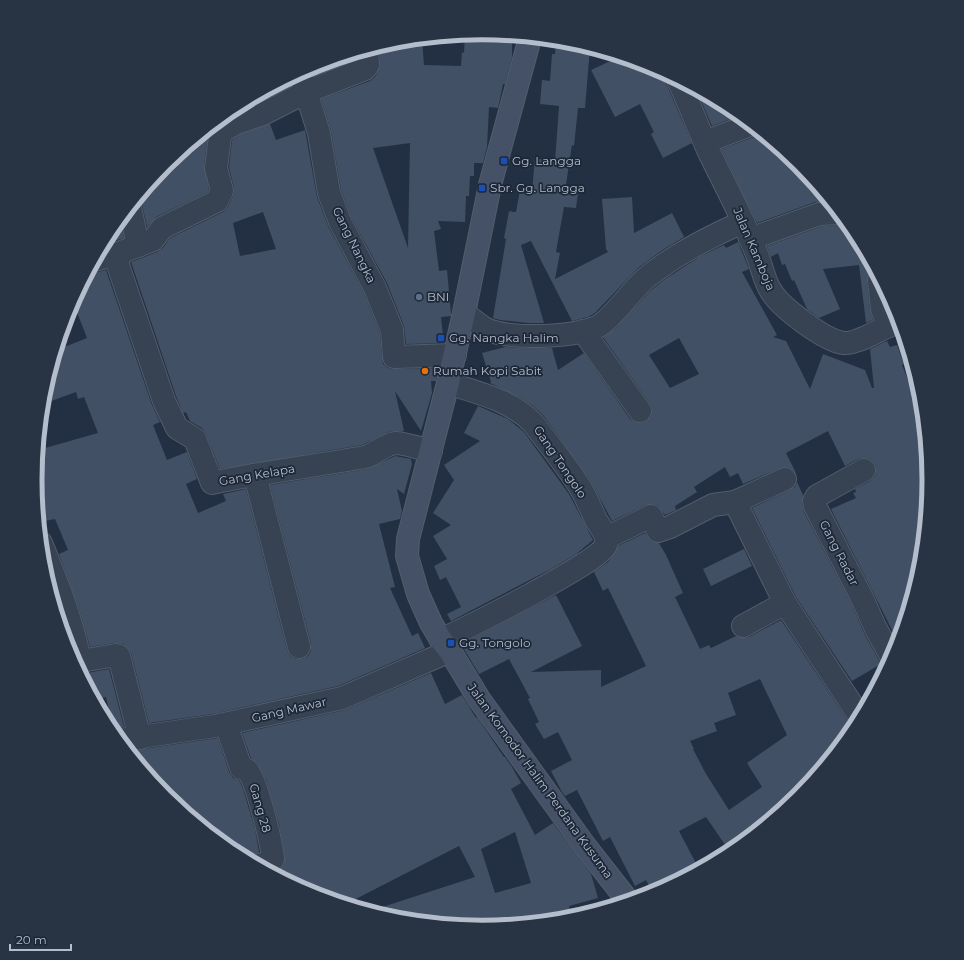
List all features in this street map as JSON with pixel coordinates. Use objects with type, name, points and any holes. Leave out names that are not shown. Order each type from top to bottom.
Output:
[{"type":"street","name":"Jalan Komodor Halim Perdana Kusuma","points":[[529,43],[490,185],[455,355],[408,539],[407,556],[418,594],[431,623],[445,646],[479,699],[584,846],[624,896]]},
{"type":"street","points":[[102,258],[128,250],[152,240],[162,228],[217,201],[222,191],[216,168],[220,136],[234,117],[263,114],[303,82],[365,69],[368,65],[367,55]]},
{"type":"street","name":"Gang Nangka","points":[[303,82],[319,133],[329,193],[340,222],[375,288],[392,330],[394,357],[455,355]]},
{"type":"street","name":"Jalan Kamboja","points":[[681,87],[705,142],[747,230],[771,292],[794,315],[812,328],[838,341],[849,343],[895,328]]},
{"type":"street","points":[[705,142],[744,127]]},
{"type":"street","points":[[464,313],[486,329],[503,335],[548,336],[583,331],[601,324],[646,278],[678,255],[712,236],[831,213]]},
{"type":"street","points":[[128,250],[130,217]]},
{"type":"street","name":"Gang Kelapa","points":[[128,250],[118,265],[153,371],[164,401],[177,428],[195,439],[212,483],[369,456],[387,445],[396,443],[431,451]]},
{"type":"street","name":"Jalan Kamboja","points":[[880,292],[882,309],[895,328]]},
{"type":"street","points":[[583,331],[640,411]]},
{"type":"street","name":"Gang Tongolo","points":[[448,383],[492,398],[525,414],[580,488],[606,538]]},
{"type":"street","name":"Gang Radar","points":[[864,470],[817,496],[814,501],[815,506],[888,651]]},
{"type":"street","points":[[255,475],[299,647]]},
{"type":"street","points":[[445,646],[581,565],[604,548],[606,545],[606,538],[651,516],[658,531],[670,527],[713,505],[735,502],[785,479]]},
{"type":"street","points":[[735,502],[785,604],[856,711]]},
{"type":"street","points":[[50,565],[60,590],[74,634],[76,649]]},
{"type":"street","points":[[743,626],[785,604]]},
{"type":"street","name":"Gang Mawar","points":[[130,739],[226,724],[342,698],[445,646]]},
{"type":"street","points":[[81,661],[116,655],[119,656],[130,739]]},
{"type":"street","name":"Gang 28","points":[[226,724],[241,768],[248,771],[260,799],[273,858],[271,862],[266,863]]},
{"type":"building","points":[[465,41],[512,41],[512,58],[505,84],[503,84],[498,108],[489,107],[487,147],[483,163],[474,163],[474,176],[470,176],[469,196],[466,196],[465,222],[438,221],[441,229],[434,231],[439,271],[447,270],[451,314],[451,316],[441,317],[444,343],[406,344],[404,326],[387,283],[351,217],[341,190],[331,131],[321,99],[370,81],[375,77],[380,65],[379,52],[422,44],[424,65],[461,66],[462,52],[464,53]],"holes":[[[410,143],[408,248],[373,148]]]},
{"type":"building","points":[[556,46],[590,53],[585,108],[578,108],[574,146],[572,145],[565,191],[578,193],[576,208],[564,207],[556,252],[560,253],[555,279],[608,252],[606,249],[602,199],[632,197],[634,233],[672,213],[684,237],[661,251],[638,268],[595,313],[588,317],[572,321],[531,241],[521,245],[544,323],[500,320],[493,318],[509,211],[511,212],[511,210],[512,212],[516,212],[520,190],[532,191],[535,158],[555,162],[559,106],[540,104],[542,80],[550,81],[552,54],[555,54]]},
{"type":"building","points":[[355,59],[355,59],[314,76],[314,73]]},
{"type":"building","points":[[613,60],[664,79],[692,143],[663,158],[651,134],[654,132],[640,104],[615,117],[591,70]]},
{"type":"building","points":[[290,84],[291,86],[270,96],[269,95]]},
{"type":"building","points":[[700,98],[732,118],[712,126]]},
{"type":"building","points":[[270,124],[276,140],[305,130],[317,197],[329,228],[364,293],[380,333],[383,364],[388,368],[394,369],[436,368],[436,381],[431,381],[432,393],[421,431],[395,391],[404,431],[388,432],[362,445],[220,469],[206,434],[202,428],[190,421],[186,412],[183,413],[131,262],[157,252],[163,248],[170,238],[223,212],[228,207],[233,196],[234,188],[229,167],[232,140],[241,134]],"holes":[[[263,212],[276,249],[240,256],[233,223]]]},
{"type":"building","points":[[208,136],[204,166],[209,190],[208,192],[156,217],[147,227],[141,202],[151,190],[171,169]]},
{"type":"building","points":[[756,136],[772,149],[793,169],[822,201],[815,202],[757,223],[721,149]]},
{"type":"building","points":[[839,225],[848,236],[870,273],[868,275],[867,281],[870,310],[873,320],[866,323],[859,265],[823,269],[840,309],[819,318],[807,309],[785,264],[782,265],[778,253],[771,257],[767,246],[822,226]]},
{"type":"building","points":[[122,228],[124,238],[113,241]]},
{"type":"building","points":[[738,242],[749,269],[742,272],[777,335],[773,337],[786,341],[810,389],[823,354],[865,370],[872,388],[874,388],[870,349],[887,341],[890,347],[897,345],[904,364],[902,365],[914,395],[921,451],[922,480],[921,509],[914,566],[894,634],[831,509],[856,498],[853,493],[856,492],[855,489],[870,481],[875,476],[875,464],[870,459],[864,458],[858,459],[845,466],[828,431],[786,453],[796,473],[787,467],[780,468],[743,484],[738,473],[730,477],[725,467],[694,487],[697,492],[675,506],[676,510],[665,515],[658,506],[652,504],[646,505],[612,521],[590,480],[543,415],[521,398],[490,383],[491,382],[482,353],[505,347],[552,348],[558,370],[584,353],[630,419],[635,422],[642,423],[647,421],[651,416],[652,409],[650,404],[603,337],[616,328],[649,292],[665,279],[701,256],[724,245],[726,248]],"holes":[[[679,338],[699,374],[670,388],[649,355]]]},
{"type":"building","points":[[106,270],[152,405],[160,422],[153,425],[167,460],[187,452],[197,479],[186,484],[198,513],[226,501],[223,494],[246,489],[287,650],[290,656],[296,659],[302,659],[308,656],[311,651],[311,644],[270,485],[367,469],[395,456],[411,459],[412,464],[404,494],[397,489],[402,511],[400,519],[379,524],[395,587],[390,588],[412,636],[418,633],[425,648],[338,686],[213,714],[149,723],[131,653],[128,648],[123,644],[114,643],[90,647],[80,612],[59,554],[68,550],[55,519],[44,521],[42,480],[43,449],[98,433],[84,397],[78,399],[76,392],[49,402],[62,348],[87,338],[76,310],[94,272]]},
{"type":"building","points":[[478,406],[508,419],[524,432],[569,494],[593,540],[575,555],[551,569],[451,621],[447,614],[461,607],[446,577],[440,580],[434,566],[447,559],[433,536],[451,525],[433,513],[454,480],[444,465],[480,441],[464,433]]},
{"type":"building","points":[[797,482],[803,495],[802,503],[804,512],[881,664],[852,681],[796,597],[752,508],[790,490],[795,487]]},
{"type":"building","points":[[645,533],[651,541],[659,543],[683,593],[675,597],[700,649],[709,645],[711,648],[736,636],[742,638],[749,637],[781,620],[849,722],[831,748],[793,791],[772,811],[726,846],[706,817],[679,831],[696,864],[650,887],[646,880],[635,886],[610,837],[603,841],[577,790],[565,796],[562,792],[551,771],[572,760],[558,732],[544,739],[535,724],[539,722],[528,699],[530,698],[509,659],[479,674],[461,644],[556,595],[582,646],[531,672],[601,670],[601,687],[646,666],[608,588],[603,591],[594,572],[608,562],[618,546]],"holes":[[[760,679],[787,735],[747,763],[762,787],[729,810],[706,774],[690,741],[717,731],[714,723],[736,715],[728,693]]]},
{"type":"building","points":[[744,549],[752,566],[711,586],[703,569]]},
{"type":"building","points":[[109,669],[124,727],[119,728],[116,724],[110,714],[106,697],[100,699],[86,673]]},
{"type":"building","points":[[431,673],[445,704],[462,695],[476,718],[477,717],[512,767],[521,783],[511,789],[535,835],[553,823],[591,874],[598,898],[569,906],[570,911],[568,912],[511,919],[453,919],[396,912],[380,908],[475,877],[459,846],[353,901],[314,887],[287,875],[279,870],[283,866],[285,858],[279,824],[266,780],[257,763],[251,758],[242,733],[345,710]],"holes":[[[515,832],[531,883],[495,893],[481,849]]]},
{"type":"building","points":[[218,738],[229,772],[233,778],[239,780],[243,789],[255,829],[259,852],[253,855],[214,829],[192,811],[151,770],[135,750]]},
{"type":"place","name":"Gg. Langga","points":[[504,161]]},
{"type":"place","name":"Sbr. Gg. Langga","points":[[482,188]]},
{"type":"place","name":"BNI","points":[[419,297]]},
{"type":"place","name":"Gg. Nangka Halim","points":[[441,338]]},
{"type":"place","name":"Rumah Kopi Sabit","points":[[425,371]]},
{"type":"place","name":"Gg. Tongolo","points":[[451,643]]}]
